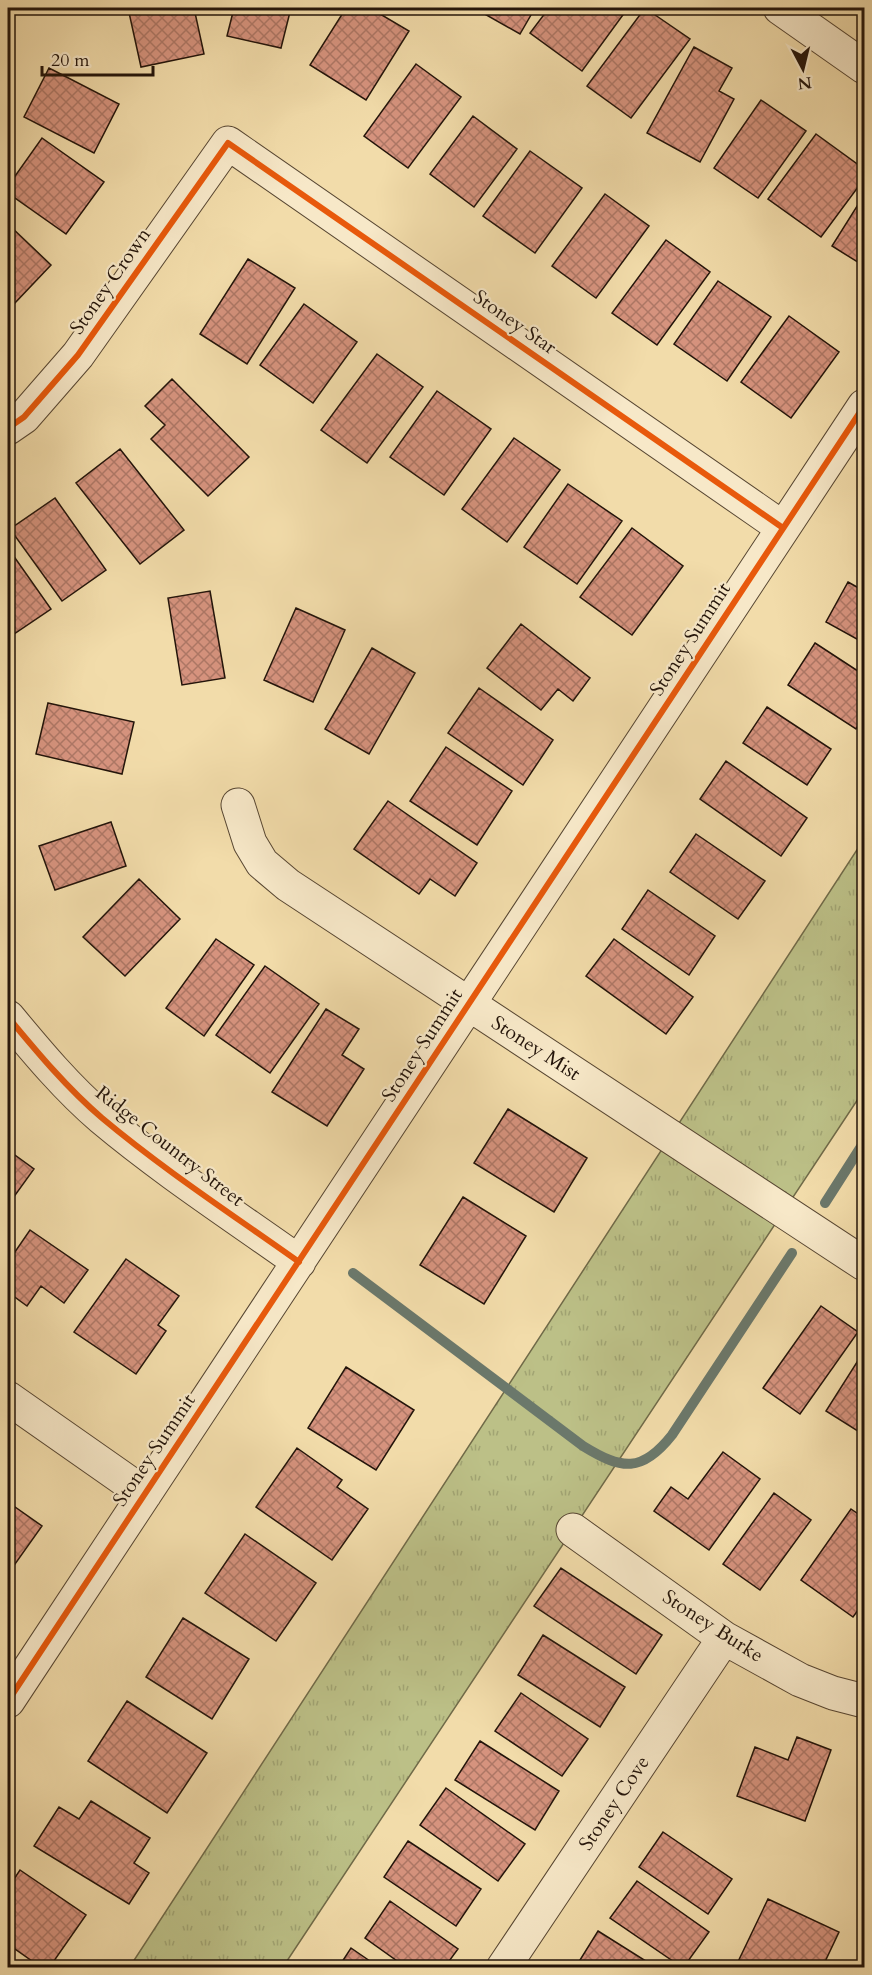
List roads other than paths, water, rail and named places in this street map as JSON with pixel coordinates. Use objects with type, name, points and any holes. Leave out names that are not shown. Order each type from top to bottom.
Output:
[{"type":"street","points":[[780,8],[864,67]]},
{"type":"street","name":"Stoney Crown","points":[[8,428],[24,417],[78,355],[228,143]]},
{"type":"street","name":"Stoney Star","points":[[228,143],[783,528]]},
{"type":"street","name":"Stoney Summit","points":[[8,1701],[864,406]]},
{"type":"street","name":"Stoney Mist","points":[[238,805],[250,843],[262,862],[288,885],[864,1264]]},
{"type":"street","name":"Ridge Country Street","points":[[8,1017],[50,1067],[101,1117],[158,1162],[299,1262]]},
{"type":"street","points":[[8,1398],[145,1494]]},
{"type":"street","name":"Stoney Burke","points":[[573,1530],[724,1638],[800,1680],[833,1693],[864,1701]]},
{"type":"street","name":"Stoney Cove","points":[[504,1968],[724,1638]]},
{"type":"waterway","points":[[825,1203],[864,1142]]},
{"type":"waterway","points":[[353,1273],[583,1446],[609,1460],[631,1464],[641,1462],[651,1456],[672,1435],[792,1253]]}]
